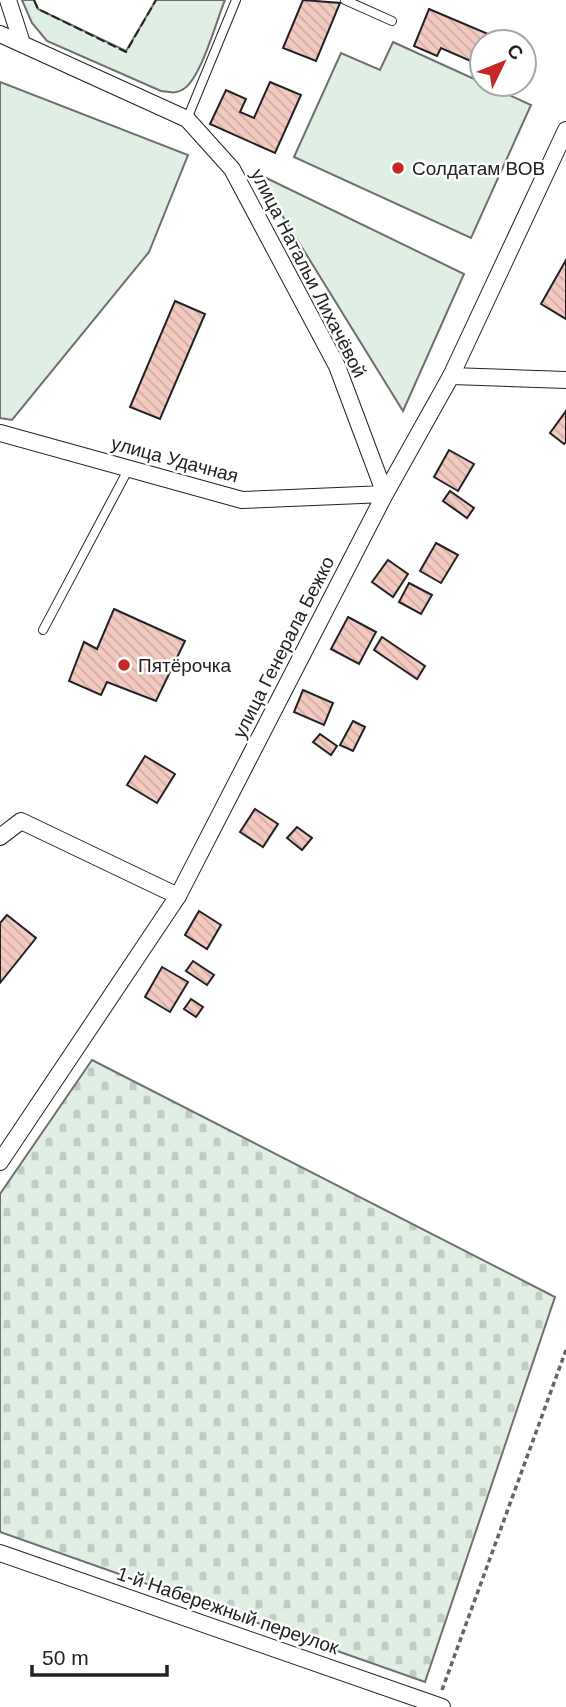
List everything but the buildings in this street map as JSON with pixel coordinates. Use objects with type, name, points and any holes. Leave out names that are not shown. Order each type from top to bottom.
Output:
[{"type":"street","points":[[8,0],[22,43]]},
{"type":"street","name":"улица Натальи Лихачёвой","points":[[0,34],[187,119],[232,169],[331,354],[385,494]]},
{"type":"street","name":"улица Генерала Бежко","points":[[0,1162],[178,896],[385,494],[452,376],[566,130]]},
{"type":"street","points":[[452,376],[566,380]]},
{"type":"street","name":"улица Удачная","points":[[0,433],[242,500],[385,494]]},
{"type":"street","points":[[0,837],[21,821],[178,896]]},
{"type":"street","name":"1-й Набережный переулок","points":[[0,1553],[439,1706]]},
{"type":"lane","points":[[187,119],[236,0]]},
{"type":"lane","points":[[345,0],[392,21]]},
{"type":"lane","points":[[43,630],[129,468]]},
{"type":"path","points":[[439,1706],[566,1350]]},
{"type":"green space","points":[[22,0],[34,0],[38,9],[126,51],[156,0],[225,0],[195,75],[182,90],[172,92],[161,91],[47,41],[32,23]]},
{"type":"green space","points":[[393,42],[468,76],[468,98],[516,98],[531,105],[471,238],[294,157],[341,53],[380,70]]},
{"type":"green space","points":[[0,82],[188,155],[149,252],[12,420],[0,418]]},
{"type":"green space","points":[[256,173],[464,274],[403,411]]},
{"type":"green space","points":[[92,1060],[555,1297],[425,1682],[0,1532],[0,1194]]},
{"type":"fence","points":[[34,0],[38,9],[126,52],[156,0]]},
{"type":"place","name":"Солдатам ВОВ","points":[[398,168]]},
{"type":"place","name":"Пятёрочка","points":[[124,665]]}]
